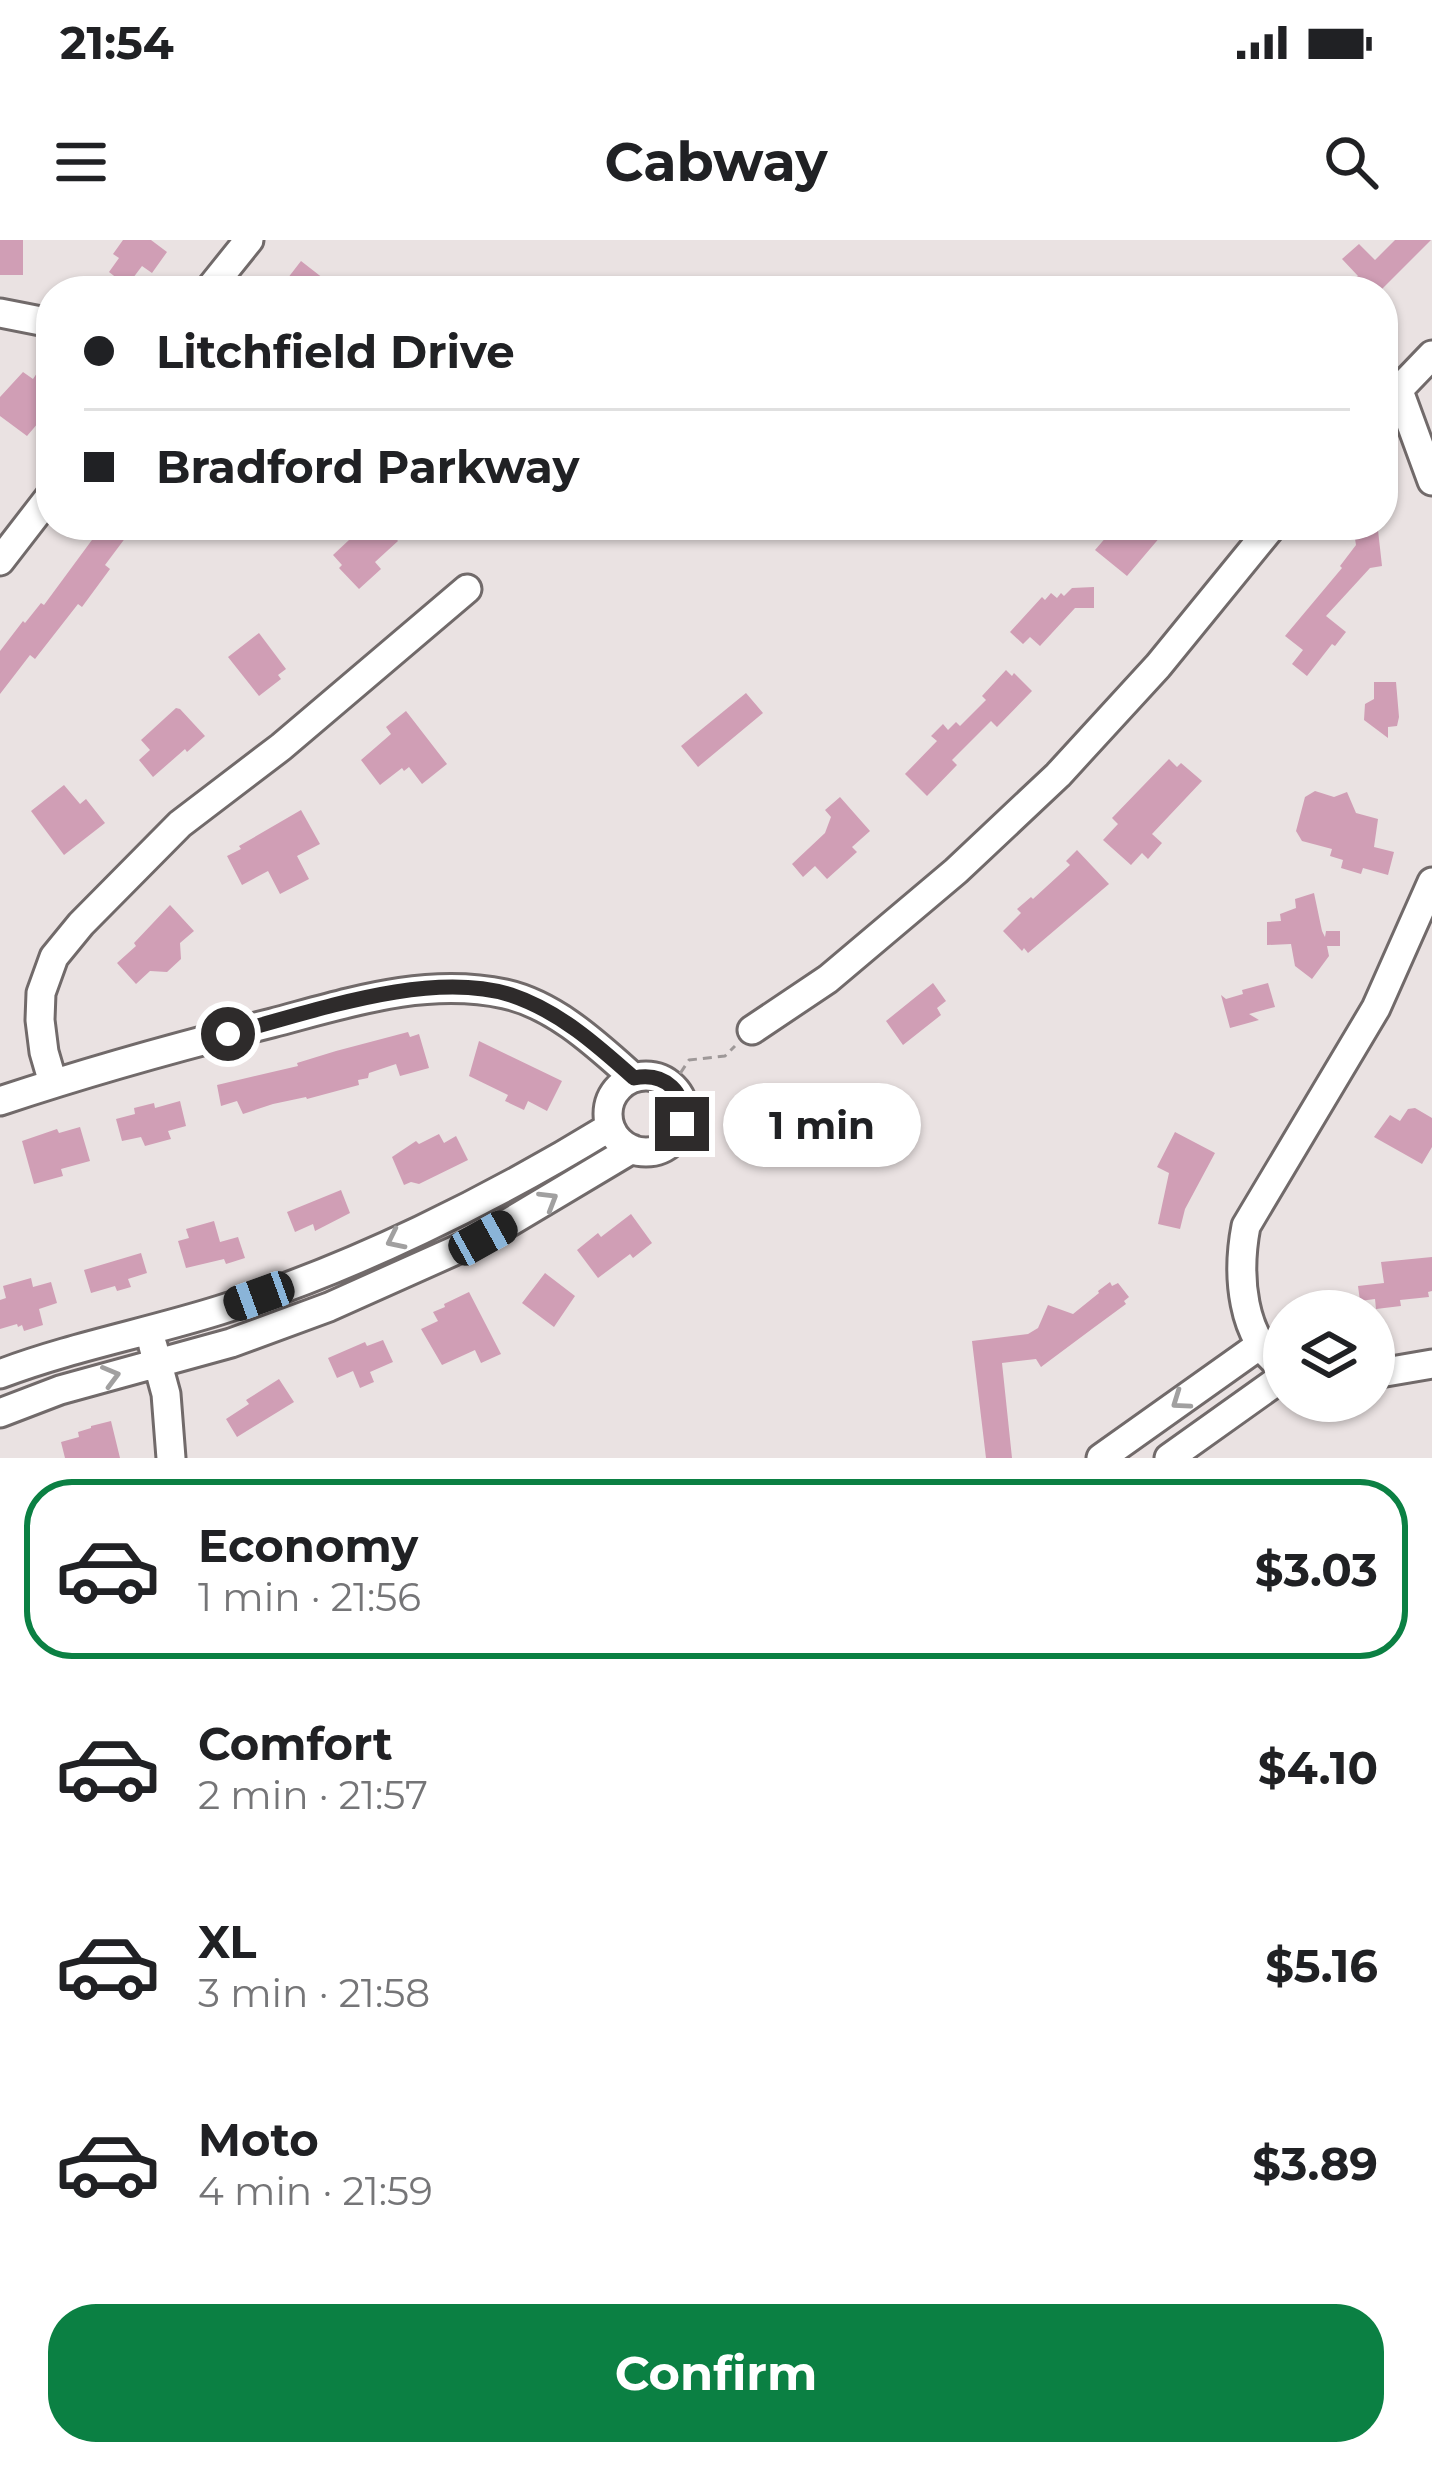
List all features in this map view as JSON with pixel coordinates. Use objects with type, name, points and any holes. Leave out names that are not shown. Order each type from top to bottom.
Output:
[{"type":"street","points":[[220,276],[249,240]]},
{"type":"street","points":[[0,313],[36,320]]},
{"type":"street","points":[[1398,391],[1432,355]]},
{"type":"street","points":[[1398,408],[1418,436],[1432,481]]},
{"type":"street","points":[[0,561],[36,514]]},
{"type":"street","points":[[752,1030],[828,979],[956,871],[1058,775],[1158,666],[1261,540]]},
{"type":"street","points":[[53,1083],[44,1052],[41,993],[54,956],[81,923],[180,824],[280,747],[467,589]]},
{"type":"street","points":[[1263,1349],[1248,1314],[1240,1261],[1246,1226],[1376,1008],[1432,882]]},
{"type":"street","points":[[0,1101],[144,1055],[395,991],[459,988],[508,994],[538,1007],[572,1026],[634,1078]]},
{"type":"street","points":[[654,1076],[672,1086],[683,1114],[671,1142],[653,1151],[623,1144],[610,1127],[614,1092],[634,1078],[654,1076]]},
{"type":"street","points":[[0,1374],[221,1310],[336,1270],[547,1166],[610,1127]]},
{"type":"street","points":[[0,1413],[60,1390],[231,1343],[329,1307],[483,1238],[632,1149]]},
{"type":"street","points":[[148,1331],[170,1423],[171,1458]]},
{"type":"street","points":[[1101,1458],[1260,1345]]},
{"type":"street","points":[[1395,1370],[1432,1364]]},
{"type":"street","points":[[1168,1458],[1263,1388]]},
{"type":"path","points":[[672,1086],[689,1060],[725,1056],[752,1030]]},
{"type":"building","points":[[0,240],[23,240],[23,275],[0,275]]},
{"type":"building","points":[[123,240],[151,240],[167,252],[152,273],[142,266],[134,276],[109,272],[119,258],[113,254]]},
{"type":"building","points":[[1395,240],[1431,240],[1395,276],[1358,276],[1342,259],[1359,244],[1375,260]]},
{"type":"building","points":[[301,261],[320,276],[289,276]]},
{"type":"building","points":[[23,372],[33,379],[36,374],[36,426],[27,436],[0,416],[0,397]]},
{"type":"building","points":[[92,540],[124,540],[105,565],[110,569],[82,607],[78,604],[0,694],[0,651],[23,621],[44,605]]},
{"type":"building","points":[[349,540],[398,541],[375,562],[381,569],[359,589],[333,555]]},
{"type":"building","points":[[1104,540],[1158,540],[1127,576],[1095,550]]},
{"type":"building","points":[[1355,540],[1379,540],[1382,566],[1370,568],[1326,616],[1346,632],[1307,676],[1292,664],[1303,650],[1285,636],[1356,545]]},
{"type":"building","points":[[1094,587],[1094,608],[1075,608],[1040,646],[1030,637],[1023,644],[1010,632],[1042,597],[1045,600],[1051,593],[1057,598],[1072,588]]},
{"type":"building","points":[[259,633],[286,669],[259,696],[228,657]]},
{"type":"building","points":[[1006,670],[1032,691],[997,727],[991,721],[952,760],[957,765],[927,796],[905,774],[937,741],[931,736],[943,724],[948,730],[956,722],[960,726]]},
{"type":"building","points":[[1374,682],[1396,682],[1399,717],[1397,726],[1388,727],[1388,738],[1364,720],[1365,704],[1374,699]]},
{"type":"building","points":[[746,693],[763,713],[698,767],[681,746]]},
{"type":"building","points":[[176,708],[205,736],[153,777],[139,760],[150,750],[141,740]]},
{"type":"building","points":[[406,711],[447,764],[422,784],[409,767],[380,785],[361,760],[391,734],[386,727]]},
{"type":"building","points":[[1169,759],[1202,781],[1152,834],[1162,843],[1148,859],[1142,853],[1131,865],[1103,840],[1118,824],[1112,818]]},
{"type":"building","points":[[64,785],[80,804],[86,799],[105,823],[64,855],[31,811]]},
{"type":"building","points":[[1315,791],[1334,797],[1347,792],[1356,813],[1378,819],[1374,847],[1394,852],[1388,875],[1341,868],[1343,860],[1330,856],[1332,849],[1302,841],[1296,831],[1305,797]]},
{"type":"building","points":[[840,797],[870,831],[852,847],[857,852],[827,879],[815,866],[803,877],[792,864],[825,833],[831,817],[825,810]]},
{"type":"building","points":[[301,810],[320,844],[297,856],[309,879],[280,894],[268,871],[242,885],[227,856]]},
{"type":"building","points":[[1077,850],[1109,884],[1028,953],[1022,951],[1003,931],[1021,913],[1017,909],[1070,865],[1066,861]]},
{"type":"building","points":[[1314,893],[1322,931],[1325,937],[1326,931],[1340,931],[1340,946],[1327,946],[1329,956],[1312,979],[1295,966],[1291,944],[1267,945],[1267,922],[1281,921],[1280,914],[1296,908],[1295,899]]},
{"type":"building","points":[[170,905],[194,931],[180,943],[181,959],[167,972],[150,971],[136,984],[117,963]]},
{"type":"building","points":[[933,983],[946,1001],[937,1008],[941,1015],[903,1045],[886,1021]]},
{"type":"building","points":[[1268,983],[1275,1007],[1249,1014],[1259,1020],[1230,1028],[1221,995],[1226,999]]},
{"type":"building","points":[[408,1032],[410,1037],[419,1034],[429,1068],[400,1076],[396,1064],[369,1073],[368,1078],[358,1080],[359,1085],[243,1114],[237,1101],[221,1106],[217,1085]]},
{"type":"building","points":[[479,1041],[562,1081],[547,1111],[528,1101],[524,1110],[505,1101],[508,1095],[469,1076]]},
{"type":"building","points":[[813,1086],[827,1104],[810,1118],[803,1136],[786,1150],[773,1151],[766,1123],[771,1111],[788,1098],[792,1103]]},
{"type":"building","points":[[180,1101],[186,1126],[168,1131],[171,1139],[145,1146],[141,1137],[122,1141],[116,1119],[135,1114],[134,1108]]},
{"type":"building","points":[[1408,1109],[1432,1118],[1432,1147],[1422,1164],[1374,1137],[1390,1115],[1400,1121]]},
{"type":"building","points":[[80,1127],[90,1161],[61,1169],[63,1176],[34,1184],[22,1141]]},
{"type":"building","points":[[1175,1132],[1215,1153],[1185,1209],[1180,1229],[1158,1224],[1169,1173],[1157,1167]]},
{"type":"building","points":[[439,1134],[444,1143],[456,1136],[468,1160],[419,1184],[404,1185],[392,1157],[416,1141],[419,1144]]},
{"type":"building","points":[[341,1190],[350,1213],[315,1231],[313,1224],[295,1232],[287,1212]]},
{"type":"building","points":[[631,1214],[652,1243],[598,1278],[577,1250]]},
{"type":"building","points":[[214,1221],[220,1242],[238,1237],[245,1258],[186,1268],[178,1241],[189,1238],[186,1229]]},
{"type":"building","points":[[141,1253],[147,1273],[128,1279],[131,1287],[91,1293],[84,1270]]},
{"type":"building","points":[[1432,1257],[1429,1297],[1400,1300],[1401,1306],[1395,1307],[1395,1290],[1359,1290],[1358,1286],[1384,1283],[1381,1262]]},
{"type":"building","points":[[545,1273],[575,1296],[554,1327],[522,1303]]},
{"type":"building","points":[[31,1278],[33,1287],[51,1282],[57,1303],[39,1309],[43,1325],[24,1331],[17,1324],[0,1329],[0,1300],[6,1298],[3,1286]]},
{"type":"building","points":[[1110,1282],[1112,1286],[1118,1283],[1129,1297],[1126,1304],[1041,1367],[1036,1359],[1002,1363],[1012,1458],[986,1458],[972,1341],[1028,1334],[1038,1328],[1048,1305],[1073,1314]]},
{"type":"building","points":[[469,1292],[501,1354],[481,1363],[475,1350],[442,1365],[421,1329],[438,1321],[433,1312]]},
{"type":"building","points":[[383,1340],[393,1362],[370,1372],[374,1382],[360,1388],[353,1371],[337,1378],[328,1358],[365,1342],[367,1346]]},
{"type":"building","points":[[279,1379],[294,1402],[237,1437],[226,1419]]},
{"type":"building","points":[[111,1421],[120,1458],[65,1458],[61,1442]]},
{"type":"route","points":[[228,1034],[395,991],[459,988],[508,994],[572,1026],[634,1078],[664,1080],[678,1094],[682,1124]]}]
